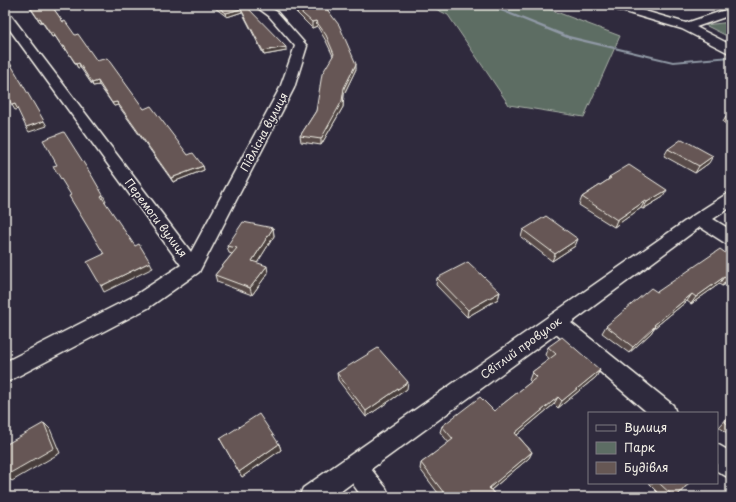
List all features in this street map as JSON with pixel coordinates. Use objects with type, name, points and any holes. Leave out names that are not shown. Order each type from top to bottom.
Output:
[{"type":"street","name":"Підлісна вулиця","points":[[192,267],[287,88],[301,46],[273,14],[259,5]]},
{"type":"street","points":[[612,5],[686,26],[731,50]]},
{"type":"street","points":[[686,26],[731,10]]},
{"type":"street","name":"Перемоги вулиця","points":[[5,15],[192,267],[141,302],[5,372]]},
{"type":"street","name":"Світлий провулок","points":[[312,497],[731,198]]},
{"type":"street","points":[[700,219],[731,238]]},
{"type":"street","points":[[557,323],[664,412]]},
{"type":"street","points":[[718,457],[731,467]]},
{"type":"street","points":[[355,467],[377,497]]},
{"type":"green space","points":[[428,5],[538,5],[620,36],[584,117],[509,105],[448,15]]},
{"type":"green space","points":[[731,22],[731,38],[705,25]]},
{"type":"building","points":[[29,5],[51,5],[63,22],[65,21],[75,35],[78,34],[97,61],[107,58],[144,109],[151,106],[188,155],[193,153],[203,166],[171,178],[117,102],[112,103],[98,81],[92,83],[79,63],[76,64],[64,46],[62,46],[53,33],[50,33],[40,18],[38,19]]},
{"type":"building","points":[[215,5],[245,5],[286,47],[263,51],[241,9],[226,13]]},
{"type":"building","points":[[301,5],[323,5],[326,8],[339,25],[356,64],[344,88],[342,101],[321,139],[300,136],[316,111],[322,74],[334,54],[326,35],[316,21],[312,22],[295,7]]},
{"type":"building","points":[[5,63],[6,65],[10,63],[44,121],[26,127],[15,104],[12,105],[5,93]]},
{"type":"building","points":[[64,132],[103,195],[101,196],[135,246],[139,244],[150,262],[101,286],[87,262],[104,254],[69,196],[71,195],[53,166],[57,165],[43,140]]},
{"type":"building","points":[[682,139],[713,156],[699,166],[668,149]]},
{"type":"building","points":[[629,165],[667,190],[647,202],[645,201],[617,220],[582,197],[611,178],[609,177]]},
{"type":"building","points":[[546,216],[578,239],[555,254],[523,230]]},
{"type":"building","points":[[243,222],[273,228],[252,261],[267,266],[250,288],[215,275],[237,248],[227,246]]},
{"type":"building","points":[[720,249],[731,257],[731,277],[727,279],[724,277],[696,297],[692,294],[654,325],[655,326],[633,347],[606,326],[651,288],[657,292]]},
{"type":"building","points":[[468,262],[500,292],[468,310],[437,278]]},
{"type":"building","points":[[562,337],[600,370],[562,401],[558,397],[515,433],[532,452],[489,488],[497,497],[447,497],[421,463],[453,439],[442,426],[480,397],[494,411],[537,377],[532,372],[556,354],[548,347]]},
{"type":"building","points":[[378,348],[408,382],[366,411],[337,373]]},
{"type":"building","points":[[259,414],[279,444],[239,472],[220,439]]},
{"type":"building","points":[[731,415],[731,427],[725,422]]},
{"type":"building","points":[[44,423],[54,448],[5,476],[5,445]]},
{"type":"building","points":[[660,484],[688,484],[676,497],[674,497]]},
{"type":"waterway","points":[[488,5],[568,37],[673,62],[731,57]]}]
